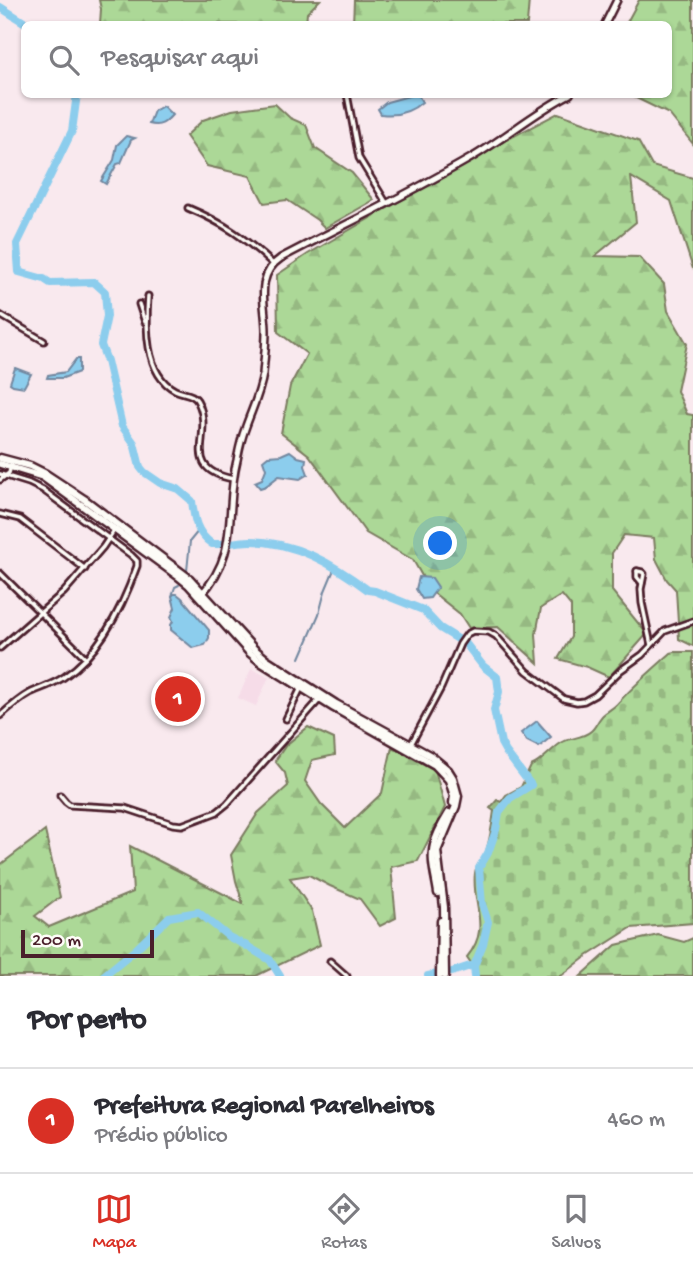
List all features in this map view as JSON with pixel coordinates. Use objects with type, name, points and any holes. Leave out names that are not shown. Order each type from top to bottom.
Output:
[{"type":"main road","points":[[0,458],[12,464]]},
{"type":"main road","points":[[0,464],[30,466],[47,474],[182,572],[257,659],[320,699],[410,747],[444,773],[454,796],[451,809],[433,846],[441,920],[440,976]]},
{"type":"main road","points":[[201,594],[254,649],[335,706]]},
{"type":"main road","points":[[410,747],[431,756],[448,769],[457,791],[456,806],[437,851],[444,907],[445,976]]},
{"type":"street","points":[[606,21],[617,0]]},
{"type":"street","points":[[348,98],[359,158],[387,204]]},
{"type":"street","points":[[201,594],[217,572],[227,548],[233,479],[244,431],[257,400],[262,377],[266,336],[263,291],[267,274],[274,264],[474,156],[563,98]]},
{"type":"street","points":[[188,208],[227,226],[274,264]]},
{"type":"street","points":[[146,327],[148,296]]},
{"type":"street","points":[[139,304],[149,351],[162,378],[176,390],[194,396],[199,403],[204,434],[202,462],[211,471],[233,479]]},
{"type":"street","points":[[0,315],[44,341]]},
{"type":"street","points":[[0,480],[3,475],[9,473],[12,464]]},
{"type":"street","points":[[0,716],[27,695],[63,678],[86,658],[111,624],[136,571],[137,561],[43,490],[3,475]]},
{"type":"street","points":[[0,514],[20,520],[85,569]]},
{"type":"street","points":[[0,648],[64,592],[117,527]]},
{"type":"street","points":[[0,573],[86,658]]},
{"type":"street","points":[[642,583],[642,603],[651,645]]},
{"type":"street","points":[[410,747],[441,688],[460,643],[473,631],[489,632],[496,636],[527,671],[564,699],[577,702],[595,695],[621,670],[642,655],[665,631],[693,621]]},
{"type":"street","points":[[286,719],[302,688]]},
{"type":"street","points":[[60,795],[70,804],[125,807],[178,825],[194,822],[217,812],[227,804],[320,699]]},
{"type":"street","points":[[330,961],[347,976]]},
{"type":"shaded area","points":[[251,669],[269,677],[256,706],[238,698]]},
{"type":"green space","points":[[99,0],[320,0],[307,13],[306,21],[100,21]]},
{"type":"green space","points":[[354,0],[529,0],[527,21],[353,21]]},
{"type":"green space","points":[[639,0],[693,0],[693,144],[669,114],[636,98],[672,98],[672,21],[628,21]]},
{"type":"green space","points":[[275,104],[290,118],[306,125],[315,148],[352,173],[374,200],[325,228],[287,200],[264,203],[250,176],[207,166],[186,136],[203,120],[232,110]]},
{"type":"green space","points":[[558,113],[638,141],[652,166],[693,178],[693,269],[671,201],[631,177],[636,222],[595,256],[639,257],[664,284],[668,311],[687,344],[677,391],[687,414],[693,415],[693,646],[679,639],[676,590],[667,580],[656,559],[654,538],[624,535],[612,553],[612,591],[647,634],[609,677],[587,667],[558,659],[571,637],[571,606],[562,595],[541,608],[536,634],[538,663],[498,627],[469,628],[460,614],[430,590],[413,560],[366,533],[309,455],[281,433],[290,386],[307,354],[278,332],[277,275],[308,254],[497,145]]},
{"type":"green space","points":[[675,652],[693,652],[693,923],[631,928],[561,976],[473,976],[473,966],[467,957],[478,936],[479,926],[475,873],[490,838],[494,811],[490,808],[497,800],[501,802],[506,795],[521,787],[531,766],[557,746],[591,731],[604,714]]},
{"type":"green space","points":[[308,727],[334,739],[335,755],[312,760],[305,781],[321,804],[345,828],[382,793],[392,747],[435,770],[445,807],[418,861],[391,867],[396,918],[380,926],[360,899],[309,875],[290,878],[312,911],[320,945],[256,976],[0,976],[0,865],[45,831],[60,897],[35,916],[49,927],[133,892],[130,846],[243,904],[231,855],[258,813],[288,786],[285,773],[275,761],[286,745]]},
{"type":"green space","points":[[658,935],[684,942],[693,938],[693,976],[581,976],[616,945]]},
{"type":"water","points":[[402,98],[420,98],[422,102],[398,114],[381,114],[378,109],[387,102]]},
{"type":"water","points":[[163,106],[172,115],[162,124],[149,124],[154,111]]},
{"type":"water","points":[[126,136],[135,138],[131,140],[121,163],[117,164],[106,184],[101,181],[114,160],[117,145]]},
{"type":"water","points":[[76,359],[79,359],[79,372],[63,378],[47,378],[48,375],[66,372]]},
{"type":"water","points":[[15,368],[31,374],[24,387],[10,383]]},
{"type":"water","points":[[290,451],[306,459],[308,474],[300,479],[279,476],[260,488],[255,482],[262,479],[266,469],[263,460],[268,456]]},
{"type":"water","points":[[419,577],[432,578],[438,587],[430,598],[422,599],[416,589]]},
{"type":"water","points":[[174,594],[182,598],[209,630],[205,645],[193,648],[171,630],[171,617],[175,608],[172,596]]},
{"type":"water","points":[[537,721],[551,737],[539,747],[527,741],[521,733]]},
{"type":"waterway","points":[[0,7],[22,21]]},
{"type":"waterway","points":[[76,98],[72,131],[17,244],[19,272],[50,283],[94,282],[105,292],[107,316],[101,345],[122,426],[134,443],[140,467],[160,483],[178,489],[192,501],[199,530],[212,544],[267,542],[313,556],[368,590],[423,610],[440,628],[466,644],[483,666],[497,677],[499,692],[494,710],[501,743],[531,785],[510,798],[499,812],[488,853],[479,868],[482,904],[488,922],[474,966],[475,976]]},
{"type":"waterway","points":[[187,571],[190,541],[199,530]]},
{"type":"waterway","points":[[300,658],[335,567]]},
{"type":"waterway","points":[[172,596],[175,587],[179,585]]},
{"type":"waterway","points":[[103,976],[169,917],[198,912],[229,937],[270,960],[280,976]]},
{"type":"waterway","points":[[452,972],[474,966]]},
{"type":"waterway","points":[[428,976],[438,974]]},
{"type":"place","name":"Prefeitura Regional Parelheiros","points":[[178,699]]}]
